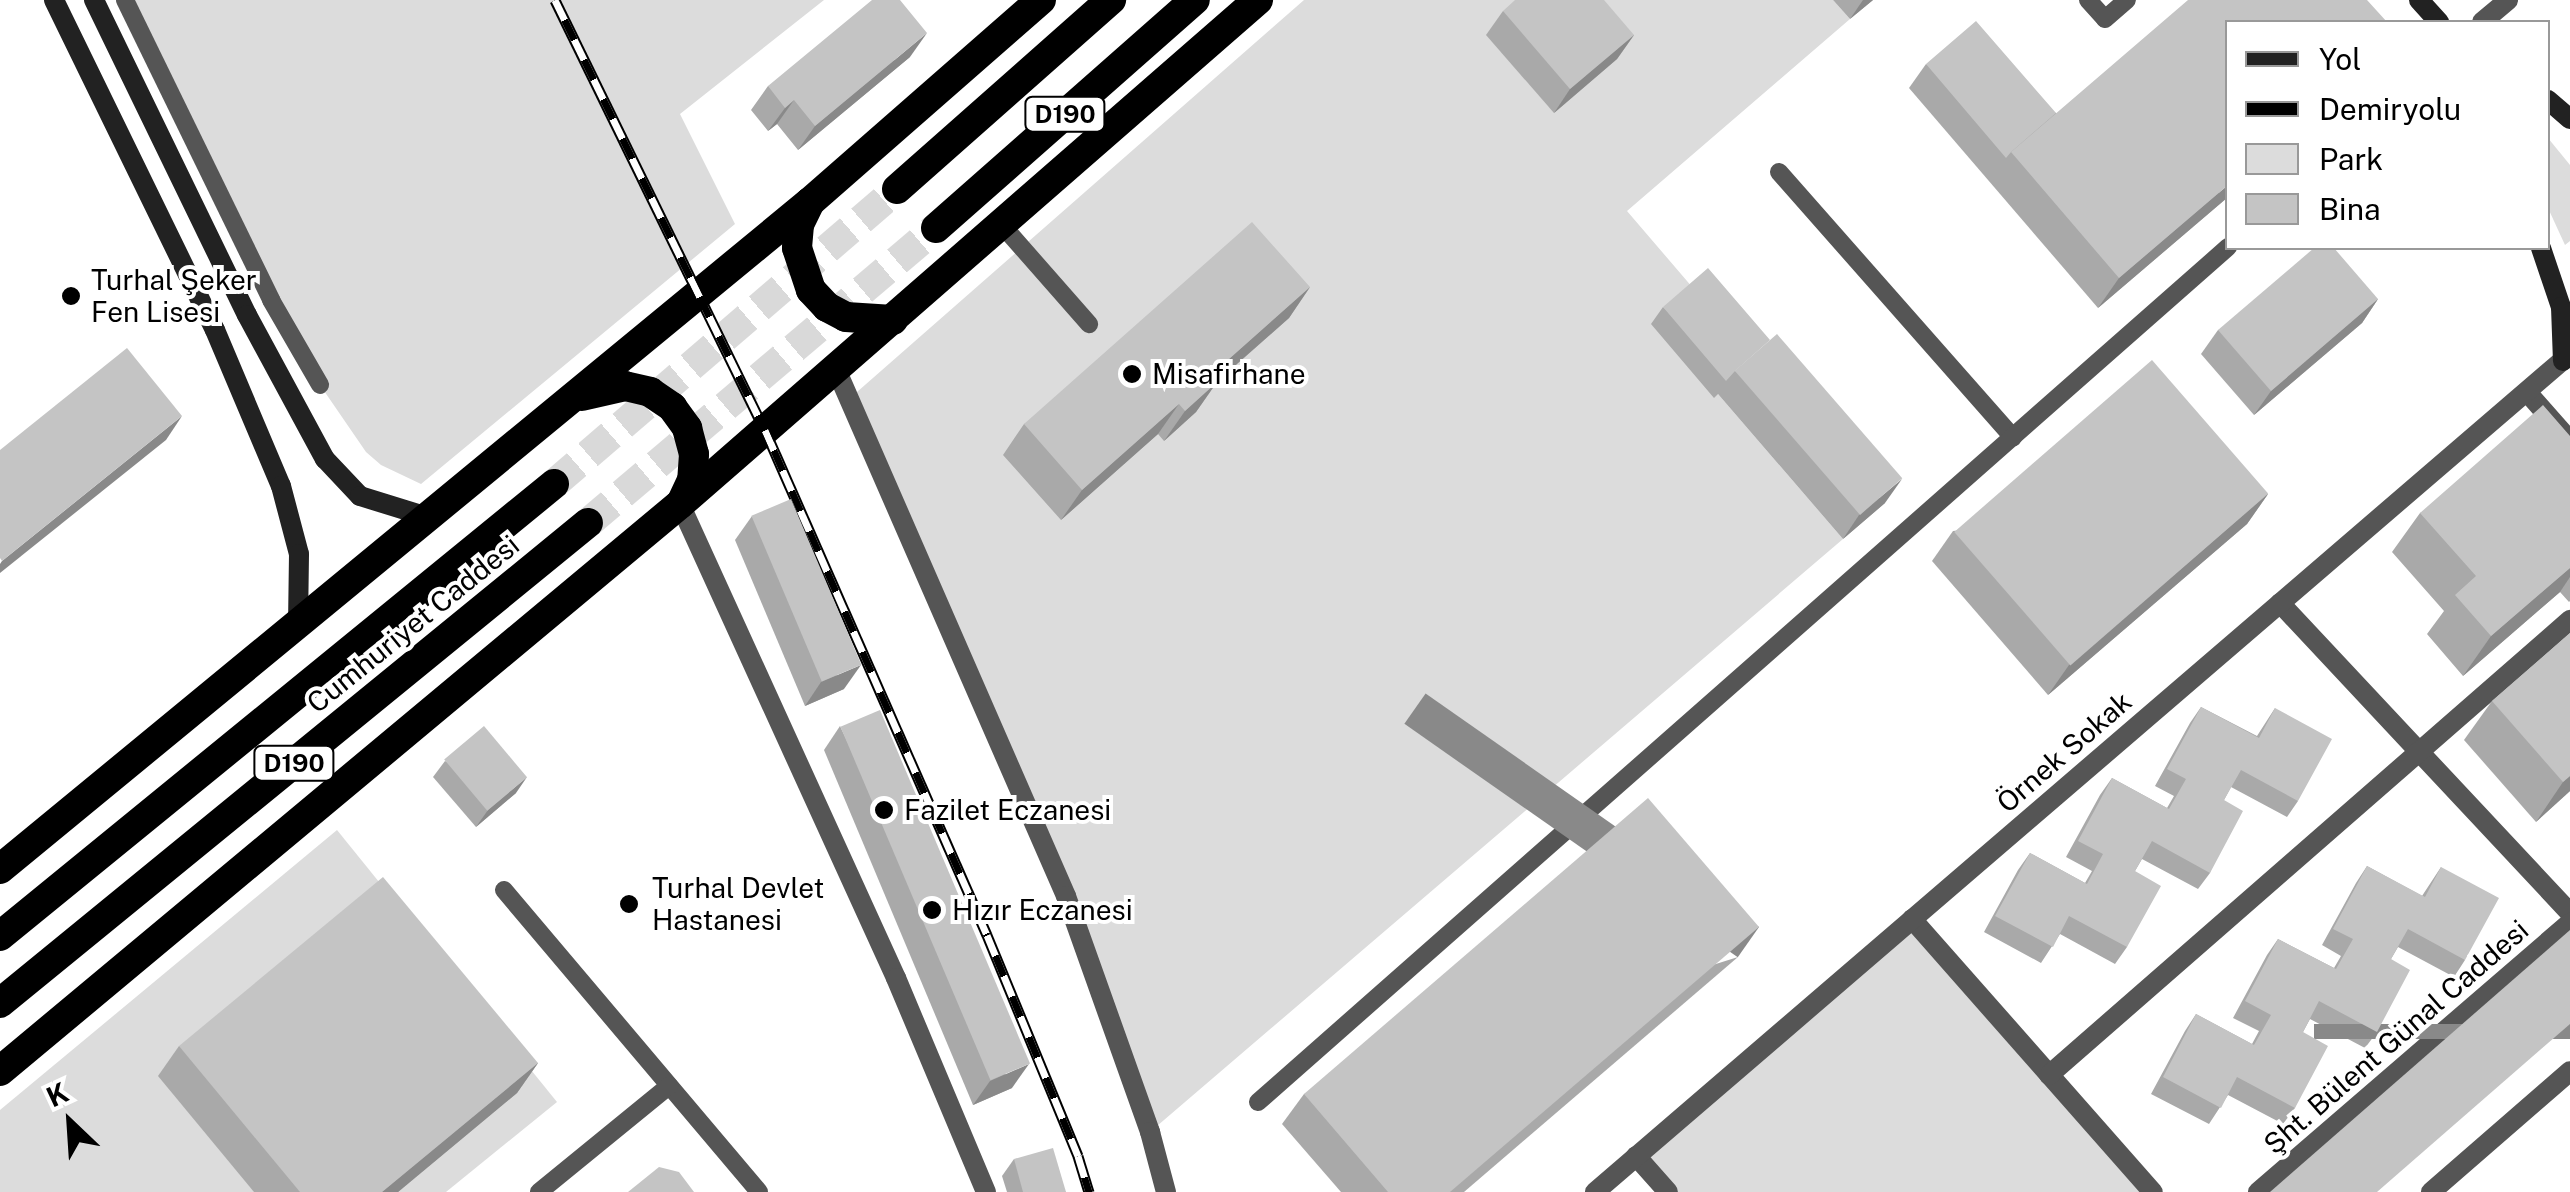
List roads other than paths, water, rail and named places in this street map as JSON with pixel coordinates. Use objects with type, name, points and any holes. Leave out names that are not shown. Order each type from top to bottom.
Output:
[{"type":"highway","points":[[0,869],[810,202],[1041,0]]},
{"type":"highway","name":"D190","points":[[897,190],[1111,0]]},
{"type":"highway","name":"D190","points":[[936,228],[1194,0]]},
{"type":"highway","points":[[0,1071],[680,504],[1258,0]]},
{"type":"highway","points":[[810,202],[800,225],[797,248],[811,290],[826,307],[846,317],[893,320]]},
{"type":"highway","points":[[571,400],[598,389],[625,386],[650,392],[672,407],[687,428],[694,454],[692,480],[680,504]]},
{"type":"highway","name":"Cumhuriyet Caddesi","points":[[0,936],[554,484]]},
{"type":"highway","name":"Cumhuriyet Caddesi","points":[[0,1003],[588,523]]},
{"type":"street","points":[[54,0],[215,330],[281,486],[299,554],[298,624]]},
{"type":"street","points":[[94,0],[247,314],[325,459],[360,496],[428,518]]},
{"type":"street","points":[[2419,0],[2436,20]]},
{"type":"street","points":[[2484,20],[2508,0]]},
{"type":"street","points":[[2550,102],[2570,119]]},
{"type":"street","points":[[2542,250],[2561,307],[2566,357]]},
{"type":"street","name":"Örnek Sokak","points":[[1595,1192],[2566,357]]},
{"type":"street","points":[[836,370],[1066,896],[1150,1132],[1166,1192]]},
{"type":"street","points":[[2527,392],[2570,441]]},
{"type":"street","points":[[680,504],[896,978],[986,1192]]},
{"type":"street","points":[[2280,602],[2570,912]]},
{"type":"street","points":[[2050,1074],[2570,620]]},
{"type":"street","points":[[1912,918],[2153,1192]]},
{"type":"street","name":"Şht. Bülent Günal Caddesi","points":[[2258,1192],[2570,923]]},
{"type":"street","points":[[2431,1192],[2570,1071]]},
{"type":"street","points":[[1636,1156],[1668,1192]]},
{"type":"lane","points":[[125,0],[271,300],[320,385]]},
{"type":"lane","points":[[2088,0],[2105,20],[2128,0]]},
{"type":"lane","points":[[1779,172],[2013,436]]},
{"type":"lane","points":[[1002,226],[1090,324]]},
{"type":"lane","points":[[1258,1102],[2225,250]]},
{"type":"lane","points":[[504,890],[759,1192]]},
{"type":"lane","points":[[539,1192],[669,1086]]},
{"type":"tunnel","points":[[554,484],[897,189]]},
{"type":"tunnel","points":[[588,523],[936,228]]},
{"type":"railway","points":[[555,0],[765,430],[987,935],[1078,1156],[1089,1192]]},
{"type":"place","name":"Turhal Şeker Fen Lisesi","points":[[71,296]]},
{"type":"place","name":"Misafirhane","points":[[1132,374]]},
{"type":"place","name":"Fazilet Eczanesi","points":[[884,810]]},
{"type":"place","name":"Turhal Devlet Hastanesi","points":[[629,904]]},
{"type":"place","name":"Hızır Eczanesi","points":[[932,910]]}]
